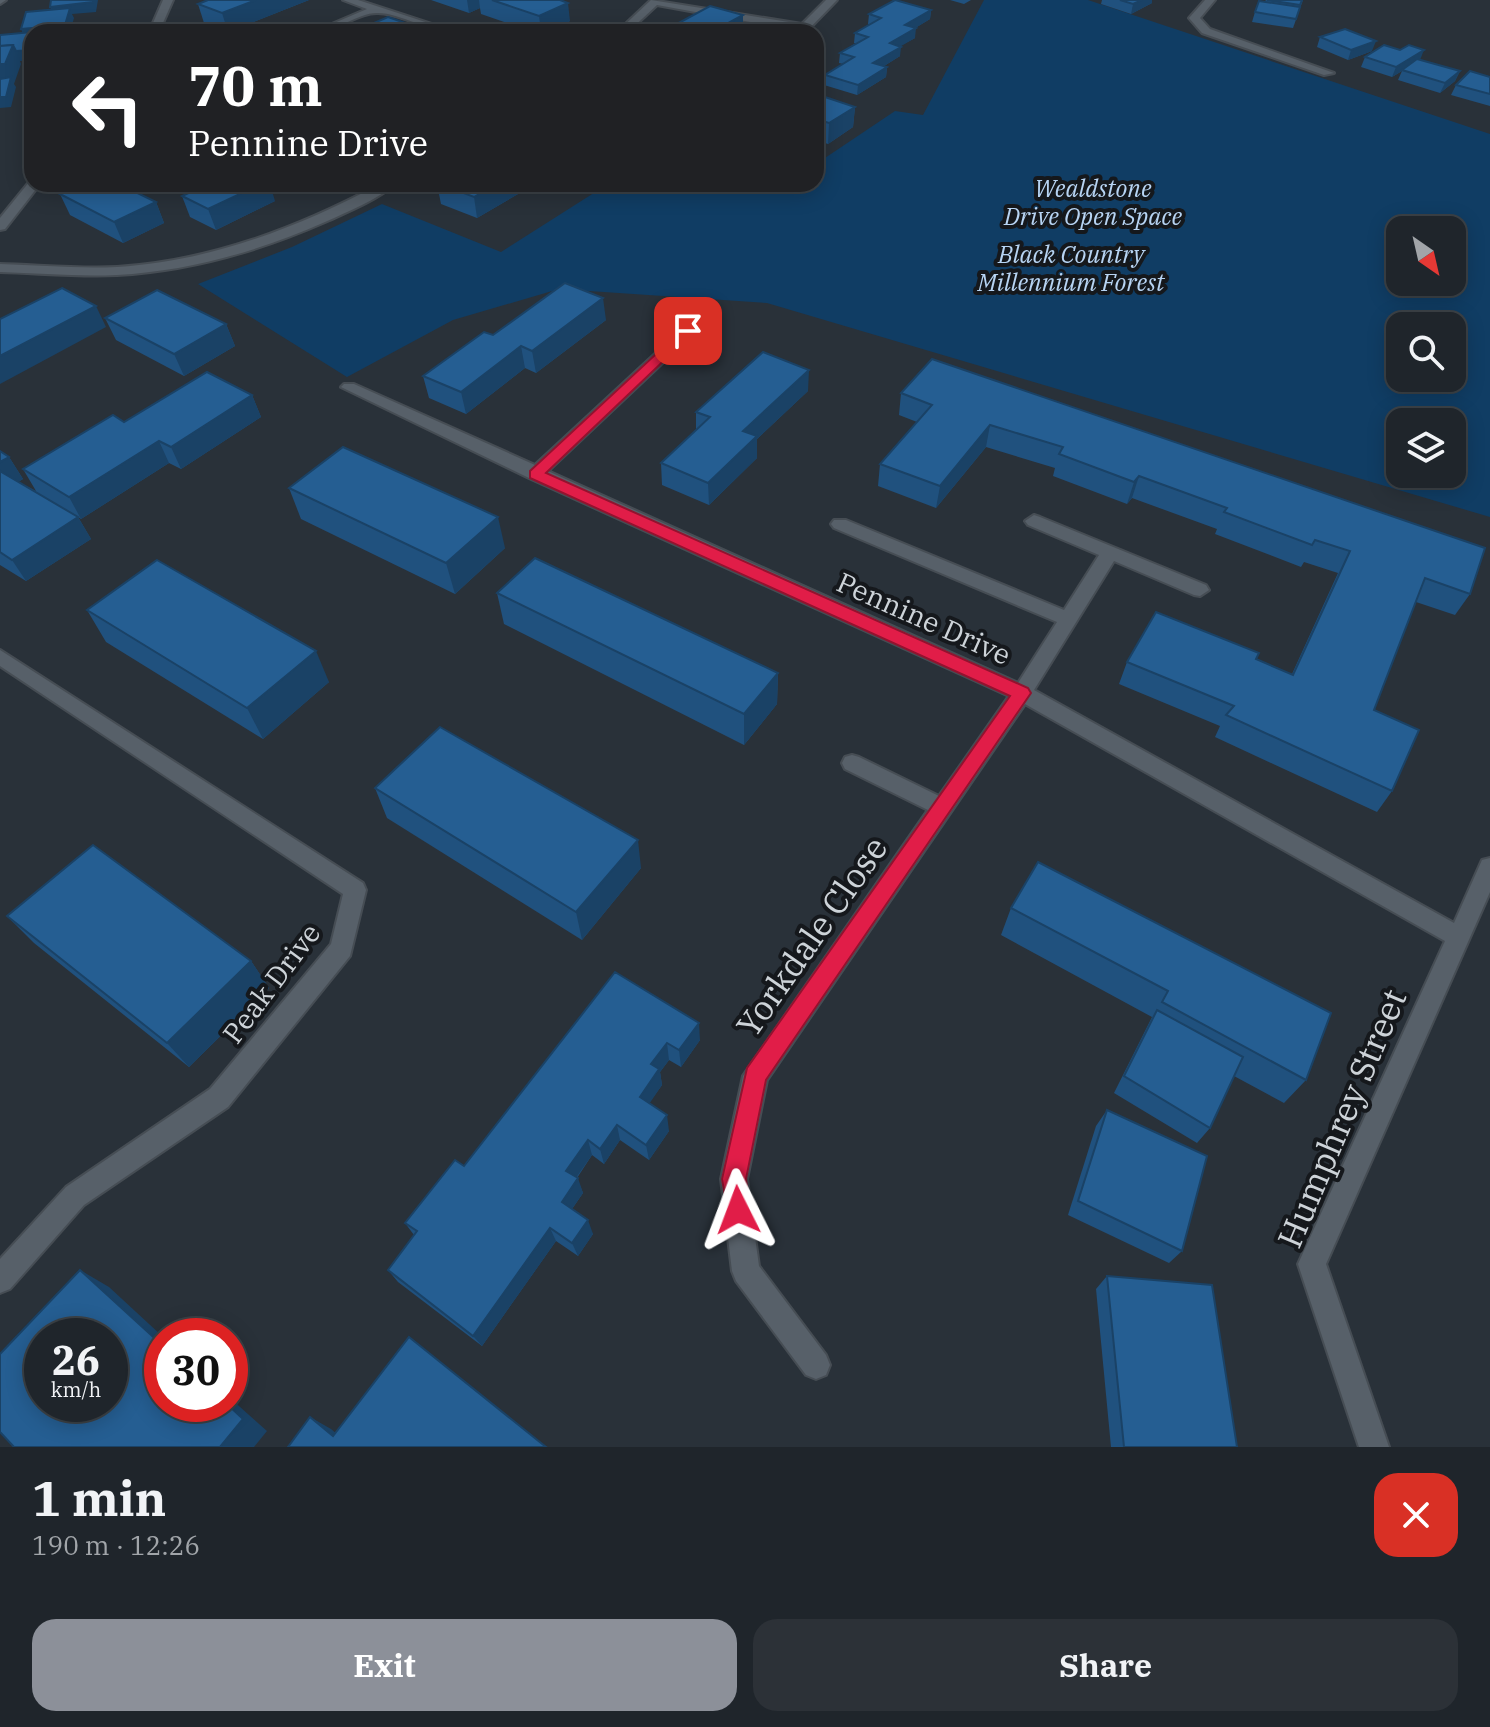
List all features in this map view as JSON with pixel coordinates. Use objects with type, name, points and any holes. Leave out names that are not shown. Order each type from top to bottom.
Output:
[{"type":"street","points":[[158,24],[168,0]]},
{"type":"street","points":[[348,0],[423,24]]},
{"type":"street","points":[[808,24],[832,0]]},
{"type":"street","points":[[1210,0],[1194,18],[1196,24],[1206,31],[1328,73]]},
{"type":"street","points":[[631,24],[656,1],[772,24]]},
{"type":"street","points":[[338,24],[374,10]]},
{"type":"street","points":[[1265,51],[1282,41]]},
{"type":"street","points":[[0,226],[28,192]]},
{"type":"street","points":[[0,268],[117,271],[209,259],[281,238],[373,192]]},
{"type":"street","points":[[535,474],[688,331]]},
{"type":"street","name":"Pennine Drive","points":[[349,387],[1022,693],[1458,937]]},
{"type":"street","points":[[1034,521],[1200,590]]},
{"type":"street","points":[[840,524],[1068,619]]},
{"type":"street","name":"Yorkdale Close","points":[[816,1365],[746,1271],[734,1179],[755,1076],[1022,693],[1109,554]]},
{"type":"street","name":"Peak Drive","points":[[0,657],[355,890],[342,949],[219,1098],[75,1196],[0,1279]]},
{"type":"street","points":[[852,763],[942,807]]},
{"type":"street","name":"Humphrey Street","points":[[1374,1447],[1312,1264],[1490,867]]},
{"type":"green space","name":"Wealdstone Drive Open Space","points":[[984,0],[1088,0],[1490,134],[1490,517],[1392,488],[1466,488],[1466,408],[1386,408],[1386,486],[767,303],[559,289],[453,320],[347,377],[198,284],[292,247],[382,204],[501,252],[595,192],[824,192],[824,159],[895,111],[923,115]]},
{"type":"building","points":[[51,0],[93,0],[93,2],[50,7]]},
{"type":"building","points":[[208,0],[256,0],[222,13],[198,4]]},
{"type":"building","points":[[492,0],[560,0],[568,3],[539,16]]},
{"type":"building","points":[[895,0],[931,10],[905,25],[916,28],[890,43],[901,47],[873,63],[887,67],[858,85],[825,75],[854,57],[840,53],[868,37],[855,33],[881,18],[869,14]]},
{"type":"building","points":[[1120,0],[1142,0],[1133,4]]},
{"type":"building","points":[[1267,0],[1302,0],[1300,5]]},
{"type":"building","points":[[1259,1],[1300,7],[1296,19],[1255,12]]},
{"type":"building","points":[[710,6],[743,15],[727,24],[677,24]]},
{"type":"building","points":[[70,8],[65,24],[24,24],[24,29],[21,29],[26,12]]},
{"type":"building","points":[[388,17],[408,24],[372,24]]},
{"type":"building","points":[[1345,29],[1376,41],[1351,50],[1320,37]]},
{"type":"building","points":[[24,33],[24,50],[16,51],[13,45],[0,46],[0,35]]},
{"type":"building","points":[[13,45],[5,64],[0,64],[0,46]]},
{"type":"building","points":[[1384,45],[1400,50],[1409,45],[1424,50],[1396,67],[1365,57]]},
{"type":"building","points":[[1417,59],[1460,71],[1445,83],[1402,70]]},
{"type":"building","points":[[1470,71],[1490,77],[1490,94],[1456,85]]},
{"type":"building","points":[[11,77],[6,97],[0,97],[0,79]]},
{"type":"building","points":[[824,97],[855,107],[829,123],[824,121]]},
{"type":"building","points":[[135,192],[156,202],[114,222],[60,194]]},
{"type":"building","points":[[191,192],[244,192],[208,209],[182,196]]},
{"type":"building","points":[[461,192],[482,192],[474,197]]},
{"type":"building","points":[[565,283],[603,298],[532,351],[521,346],[461,392],[423,376],[484,332],[493,335]]},
{"type":"building","points":[[62,288],[96,306],[0,356],[0,319]]},
{"type":"building","points":[[157,290],[226,324],[174,354],[105,318]]},
{"type":"building","points":[[763,352],[809,370],[743,431],[757,436],[708,483],[661,463],[710,417],[696,412]]},
{"type":"building","points":[[932,359],[1485,548],[1470,594],[1425,578],[1374,710],[1419,730],[1392,791],[1226,715],[1234,706],[1127,662],[1156,612],[1259,653],[1256,659],[1293,675],[1350,551],[1315,540],[1312,545],[1224,512],[1227,508],[1139,476],[1134,482],[1059,454],[1063,447],[990,425],[940,486],[880,464],[932,405],[901,393]]},
{"type":"building","points":[[207,372],[252,395],[171,447],[159,441],[69,497],[23,469],[113,415],[124,422]]},
{"type":"building","points":[[343,447],[498,517],[446,563],[289,488]]},
{"type":"building","points":[[0,451],[9,457],[0,462]]},
{"type":"building","points":[[0,471],[78,517],[12,560],[0,552]]},
{"type":"building","points":[[535,558],[778,673],[744,714],[497,593]]},
{"type":"building","points":[[157,560],[316,651],[247,708],[87,610]]},
{"type":"building","points":[[440,727],[638,840],[576,912],[375,788]]},
{"type":"building","points":[[93,845],[251,961],[167,1043],[7,916]]},
{"type":"building","points":[[1038,862],[1331,1013],[1306,1080],[1162,1002],[1168,991],[1011,908]]},
{"type":"building","points":[[615,972],[699,1023],[679,1050],[667,1043],[651,1064],[659,1069],[640,1097],[667,1115],[646,1145],[617,1125],[600,1149],[588,1140],[566,1171],[578,1178],[562,1202],[588,1220],[572,1243],[550,1228],[473,1336],[388,1270],[417,1231],[405,1223],[455,1160],[464,1166]]},
{"type":"building","points":[[1157,1010],[1243,1057],[1210,1128],[1124,1076]]},
{"type":"building","points":[[1107,1110],[1207,1156],[1182,1251],[1078,1201]]},
{"type":"building","points":[[80,1270],[144,1329],[144,1422],[241,1422],[220,1447],[14,1447],[0,1432],[0,1354],[24,1329],[24,1422],[128,1422],[128,1318],[34,1318]]},
{"type":"building","points":[[1107,1276],[1212,1285],[1237,1447],[1124,1447]]},
{"type":"building","points":[[409,1337],[546,1447],[288,1447],[310,1417],[333,1436]]},
{"type":"route","points":[[688,331],[535,474],[1022,693],[755,1076],[734,1179],[738,1210]]},
{"type":"park label","name":"Black Country Millennium Forest","points":[[1071,268]]}]
